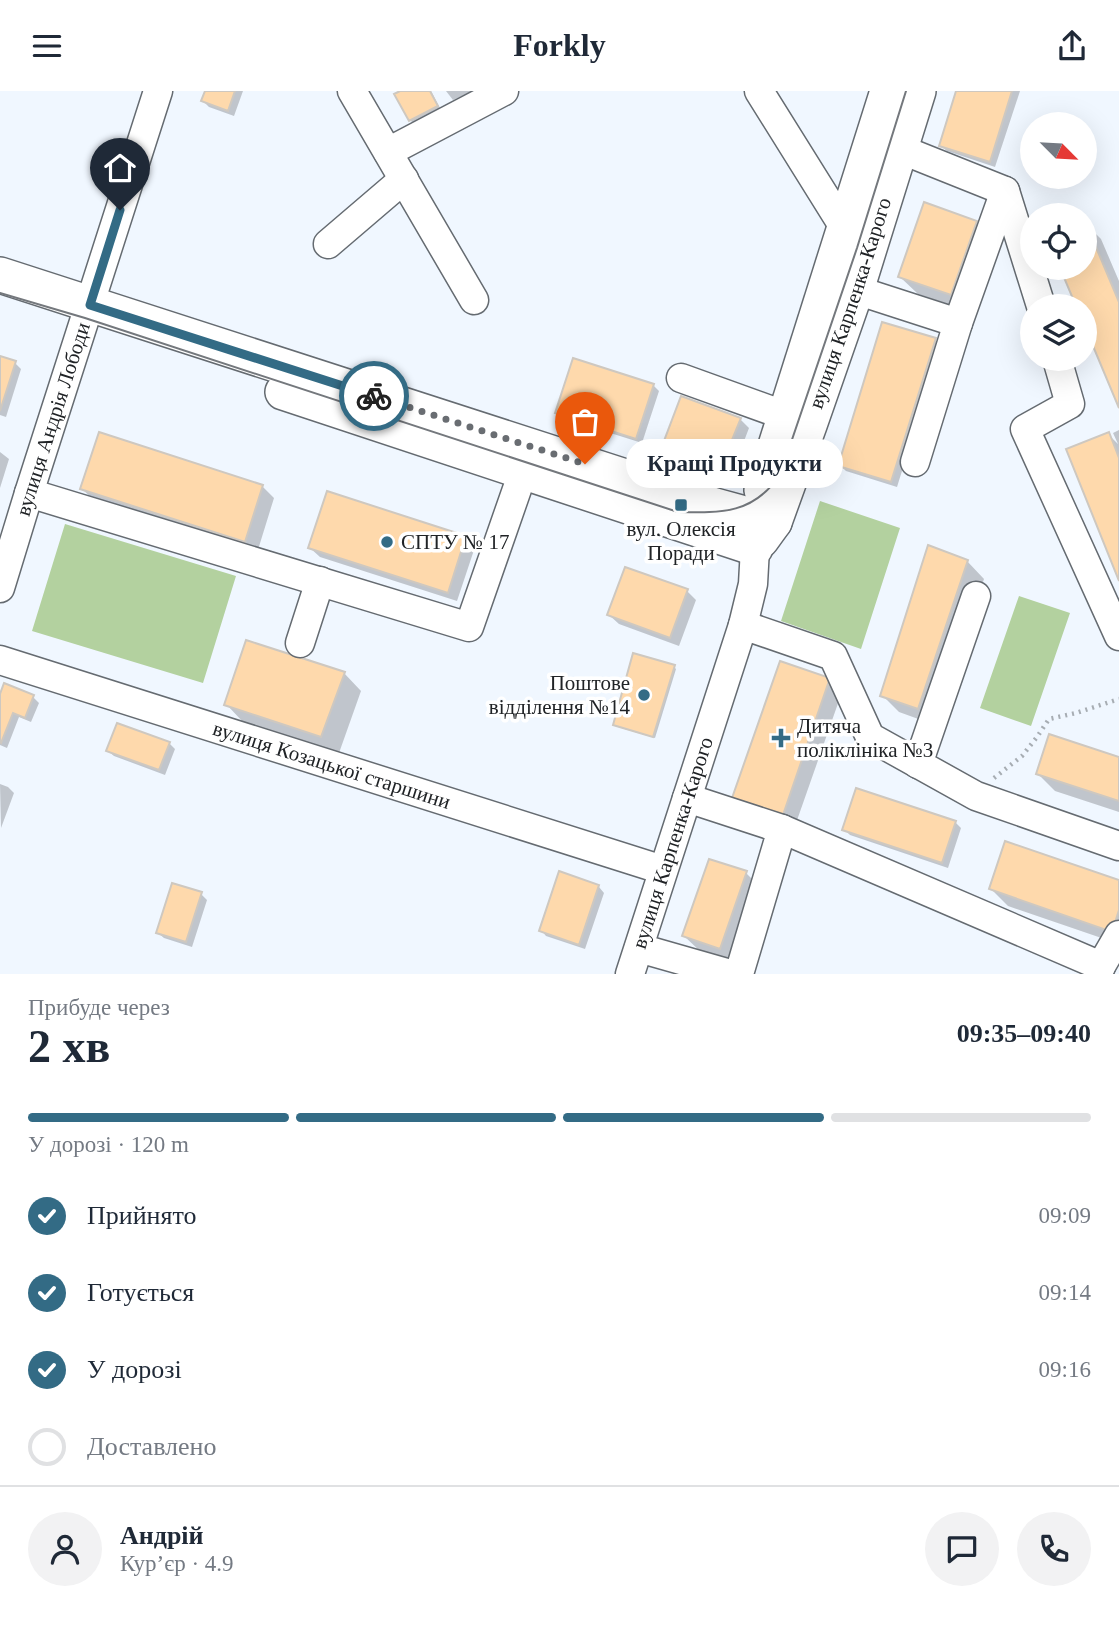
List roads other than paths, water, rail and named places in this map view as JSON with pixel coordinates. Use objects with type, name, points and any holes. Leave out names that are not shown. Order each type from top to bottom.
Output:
[{"type":"main road","name":"вулиця Карпенка-Карого","points":[[762,529],[797,420],[845,229],[888,91]]},
{"type":"main road","name":"вулиця Карпенка-Карого","points":[[797,420],[860,275],[918,91]]},
{"type":"main road","points":[[0,275],[86,315],[523,472],[706,531],[762,529]]},
{"type":"main road","points":[[0,300],[86,315],[762,529]]},
{"type":"street","name":"вулиця Андрія Лободи","points":[[0,588],[158,91]]},
{"type":"street","points":[[352,91],[474,300]]},
{"type":"street","points":[[388,152],[504,91]]},
{"type":"street","points":[[759,91],[845,229],[860,275],[958,323]]},
{"type":"street","points":[[900,149],[1005,191]]},
{"type":"street","points":[[328,244],[404,179]]},
{"type":"street","points":[[1005,191],[1037,294]]},
{"type":"street","points":[[915,462],[958,323],[1005,191]]},
{"type":"street","points":[[1060,371],[1070,404],[1025,429],[1119,636]]},
{"type":"street","points":[[681,378],[797,420]]},
{"type":"street","points":[[29,493],[469,627],[523,472]]},
{"type":"street","name":"вулиця Карпенка-Карого","points":[[634,961],[743,625],[762,529]]},
{"type":"street","points":[[300,643],[320,581]]},
{"type":"street","points":[[918,764],[976,596]]},
{"type":"street","points":[[743,625],[833,656],[870,737],[976,796],[1119,846]]},
{"type":"street","name":"вулиця Козацької старшини","points":[[0,660],[663,870]]},
{"type":"street","points":[[687,797],[782,829],[1100,970],[1119,935]]},
{"type":"street","points":[[739,974],[782,829]]},
{"type":"street","points":[[634,961],[730,974]]},
{"type":"tram line","points":[[0,293],[85,318],[678,512],[735,509],[759,497],[780,475],[857,248],[906,91]]},
{"type":"place","name":"Кращі Продукти","points":[[585,464]]},
{"type":"place","name":"вул. Олексія Поради","points":[[681,505]]},
{"type":"place","name":"СПТУ № 17","points":[[387,542]]},
{"type":"place","name":"Поштове відділення №14","points":[[644,695]]},
{"type":"place","name":"Дитяча поліклініка №3","points":[[781,738]]}]
